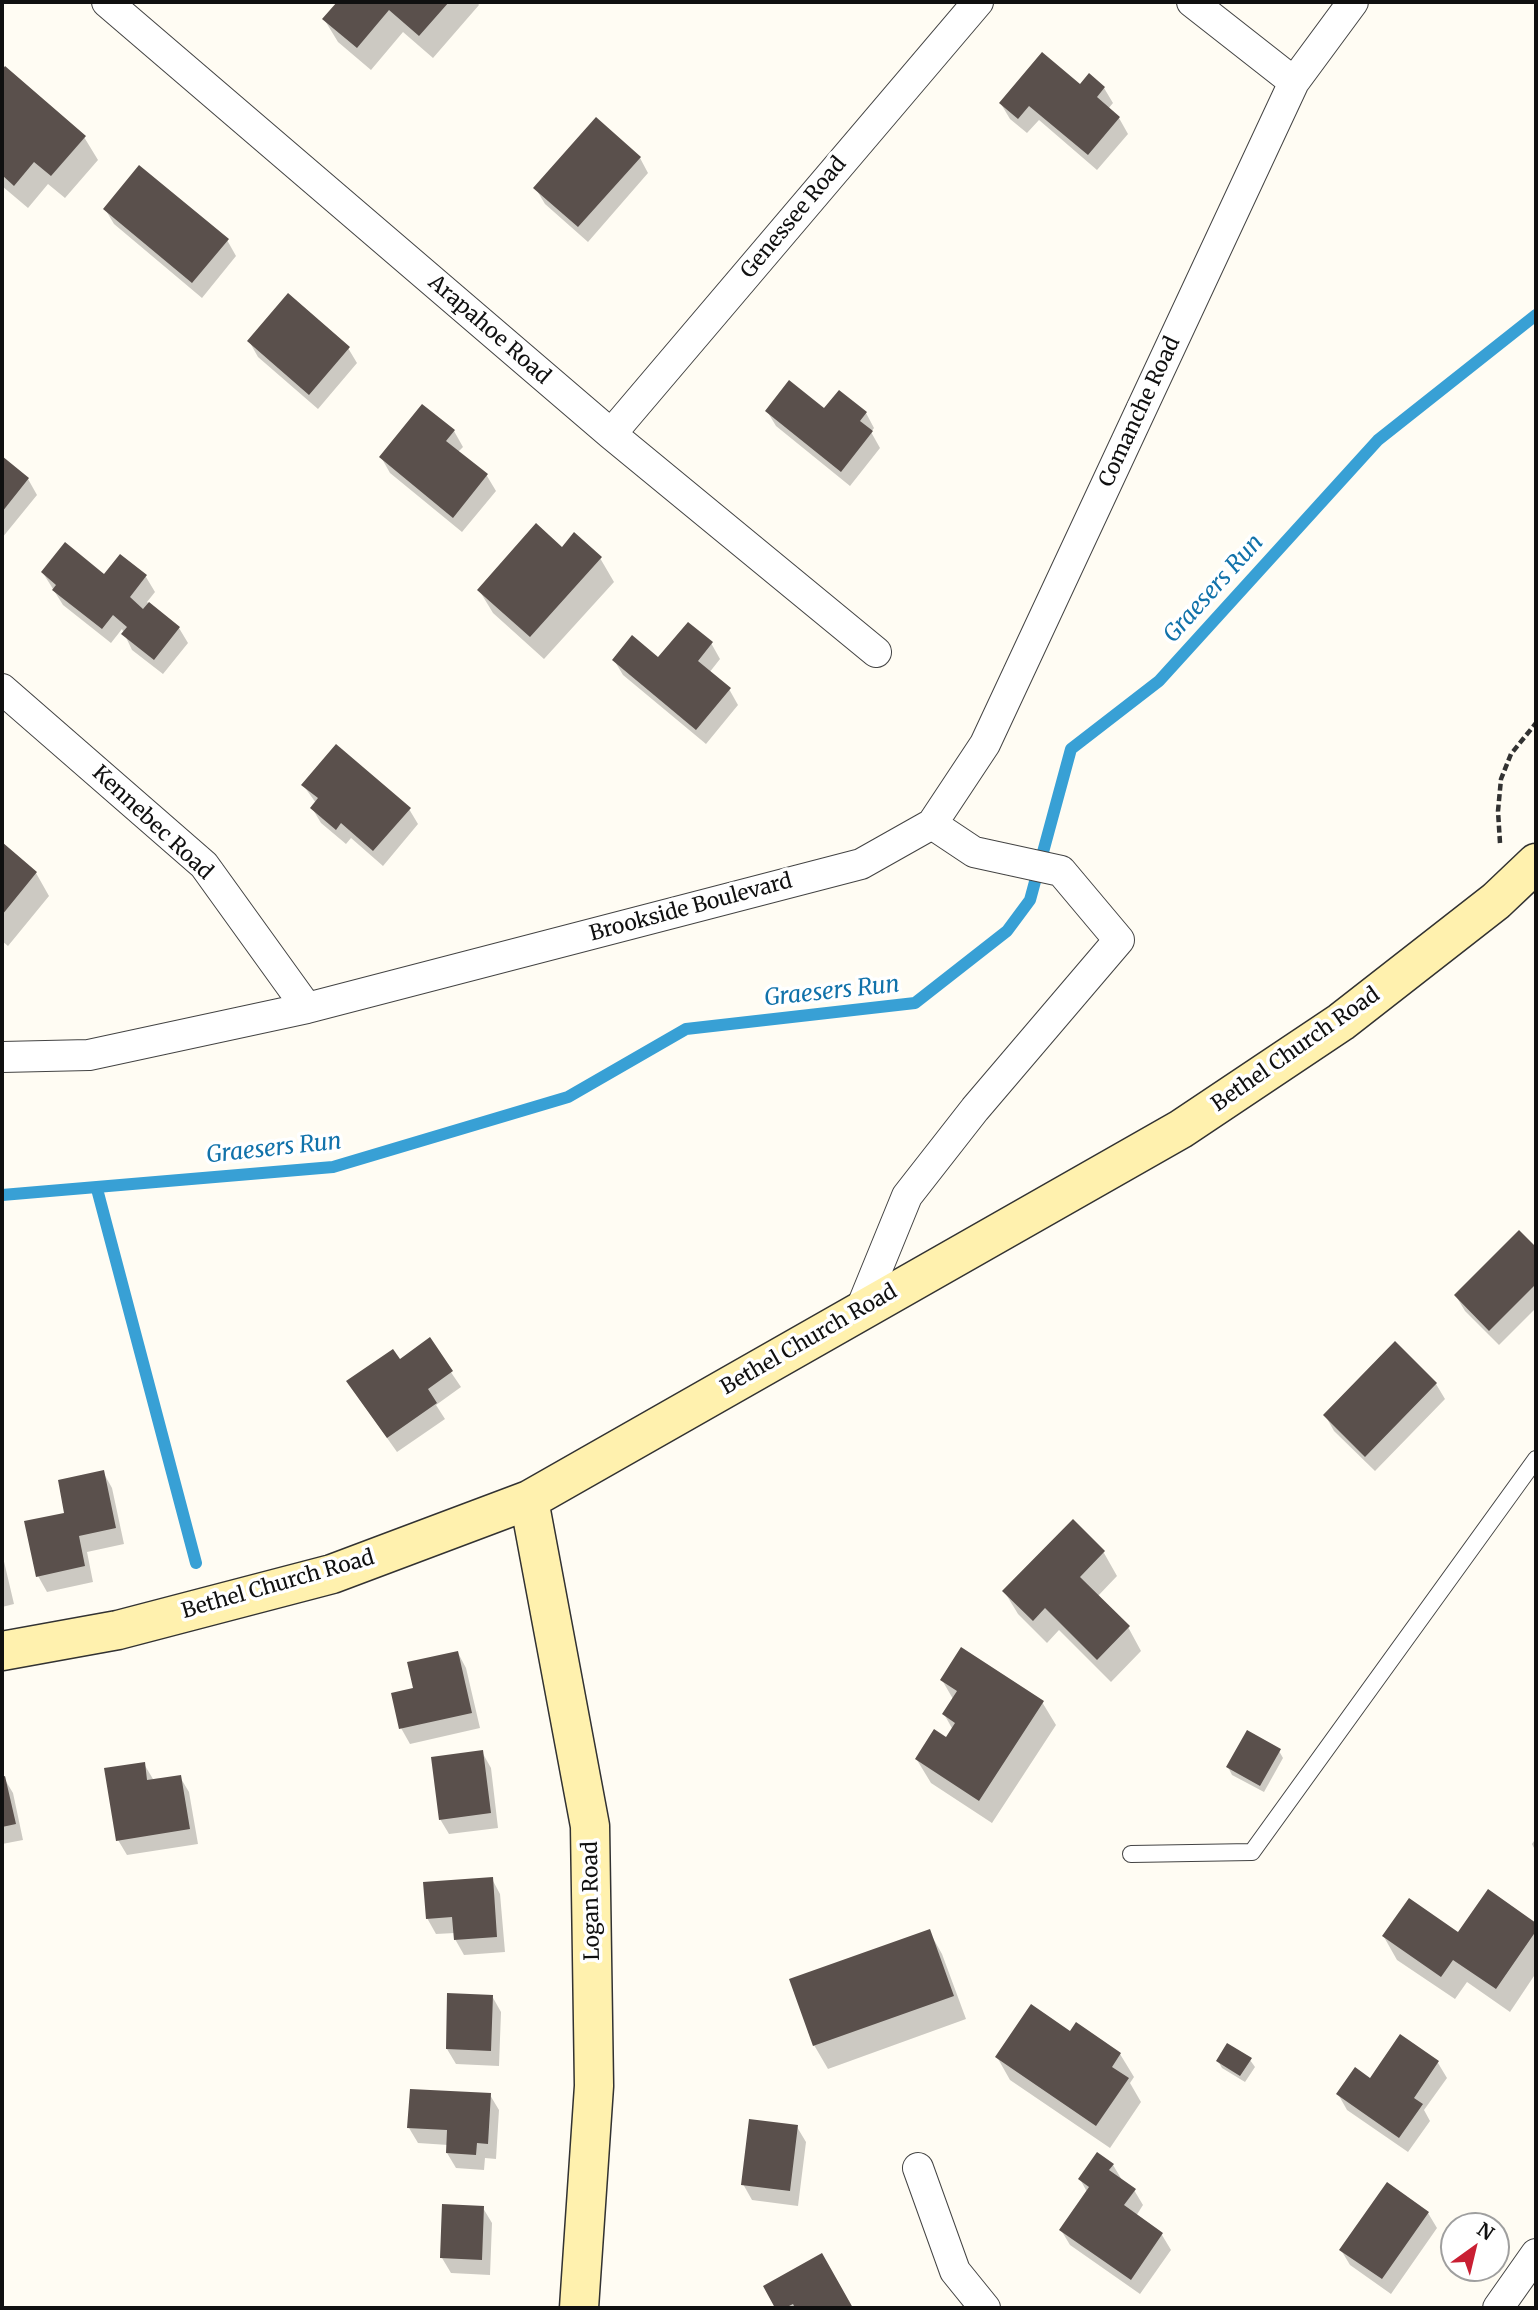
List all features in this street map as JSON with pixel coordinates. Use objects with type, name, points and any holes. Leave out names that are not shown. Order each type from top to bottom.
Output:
[{"type":"street","name":"Arapahoe Road","points":[[107,2],[611,434],[876,652]]},
{"type":"street","name":"Genessee Road","points":[[611,434],[978,2]]},
{"type":"street","points":[[1192,2],[1294,82]]},
{"type":"street","name":"Comanche Road","points":[[932,824],[985,744],[1294,82],[1353,2]]},
{"type":"street","name":"Kennebec Road","points":[[2,689],[204,865],[307,1008]]},
{"type":"street","points":[[860,1311],[907,1196],[975,1109],[1119,940],[1061,871],[974,852],[932,824]]},
{"type":"street","name":"Brookside Boulevard","points":[[2,1057],[89,1055],[307,1008],[861,864],[932,824]]},
{"type":"street","name":"Bethel Church Road","points":[[2,1651],[118,1630],[332,1574],[529,1500],[1181,1129],[1341,1022],[1496,901],[1527,871]]},
{"type":"street","name":"Logan Road","points":[[529,1500],[590,1826],[594,2086],[579,2308]]},
{"type":"street","points":[[918,2168],[955,2271],[985,2308]]},
{"type":"street","points":[[1498,2308],[1536,2254]]},
{"type":"lane","points":[[1131,1854],[1252,1852],[1536,1459]]},
{"type":"path","points":[[1527,871],[1502,858],[1498,811],[1502,779],[1511,754],[1536,723]]},
{"type":"building","points":[[337,2],[449,2],[419,36],[389,10],[357,48],[322,19]]},
{"type":"building","points":[[1042,52],[1080,84],[1089,73],[1105,87],[1097,97],[1120,117],[1088,155],[1029,106],[1018,119],[999,103]]},
{"type":"building","points":[[5,66],[86,136],[51,176],[34,162],[14,186],[2,175],[2,70]]},
{"type":"building","points":[[596,117],[641,157],[578,227],[533,188]]},
{"type":"building","points":[[139,165],[229,239],[192,283],[103,209]]},
{"type":"building","points":[[288,293],[350,347],[309,395],[247,341]]},
{"type":"building","points":[[789,380],[824,408],[839,390],[867,412],[860,421],[873,431],[841,472],[765,411]]},
{"type":"building","points":[[422,404],[455,430],[446,441],[488,474],[453,518],[379,457]]},
{"type":"building","points":[[2,456],[29,478],[2,512]]},
{"type":"building","points":[[536,523],[562,547],[574,532],[602,557],[530,637],[477,590]]},
{"type":"building","points":[[65,542],[104,574],[120,554],[147,575],[130,597],[143,609],[149,602],[180,627],[154,660],[121,634],[127,627],[113,615],[102,629],[52,590],[56,585],[41,572]]},
{"type":"building","points":[[688,622],[713,642],[698,661],[731,688],[696,730],[612,660],[632,635],[658,657]]},
{"type":"building","points":[[336,744],[411,808],[373,851],[341,823],[336,830],[310,808],[318,798],[301,785]]},
{"type":"building","points":[[2,842],[37,872],[2,915]]},
{"type":"building","points":[[1519,1230],[1536,1247],[1536,1284],[1489,1331],[1454,1295]]},
{"type":"building","points":[[430,1337],[453,1371],[428,1389],[437,1403],[387,1438],[346,1381],[393,1349],[400,1359]]},
{"type":"building","points":[[1395,1341],[1437,1383],[1365,1457],[1323,1415]]},
{"type":"building","points":[[104,1470],[116,1528],[79,1536],[85,1566],[36,1577],[24,1521],[64,1513],[58,1480]]},
{"type":"building","points":[[1073,1519],[1105,1551],[1080,1577],[1130,1626],[1097,1660],[1045,1608],[1033,1621],[1002,1591]]},
{"type":"building","points":[[961,1647],[1044,1701],[979,1801],[915,1759],[934,1729],[946,1737],[955,1723],[942,1714],[957,1691],[940,1680]]},
{"type":"building","points":[[458,1651],[472,1713],[399,1729],[391,1693],[413,1688],[407,1662]]},
{"type":"building","points":[[1247,1730],[1281,1749],[1260,1786],[1226,1767]]},
{"type":"building","points":[[483,1750],[491,1813],[439,1820],[431,1757]]},
{"type":"building","points":[[145,1762],[147,1780],[181,1775],[190,1829],[116,1841],[104,1768]]},
{"type":"building","points":[[5,1776],[16,1824],[2,1827],[2,1777]]},
{"type":"building","points":[[493,1877],[497,1937],[454,1940],[452,1917],[426,1919],[423,1882]]},
{"type":"building","points":[[1488,1889],[1536,1923],[1536,1931],[1496,1989],[1453,1960],[1441,1977],[1382,1936],[1409,1898],[1458,1932]]},
{"type":"building","points":[[930,1929],[954,1996],[813,2046],[789,1979]]},
{"type":"building","points":[[447,1993],[493,1995],[491,2051],[446,2049]]},
{"type":"building","points":[[1031,2004],[1070,2031],[1076,2022],[1121,2053],[1112,2067],[1129,2078],[1096,2126],[995,2057]]},
{"type":"building","points":[[1400,2034],[1439,2061],[1414,2098],[1423,2104],[1399,2138],[1336,2094],[1355,2067],[1370,2078]]},
{"type":"building","points":[[1227,2043],[1252,2058],[1240,2076],[1216,2061]]},
{"type":"building","points":[[410,2089],[491,2093],[488,2144],[477,2143],[476,2155],[446,2153],[447,2130],[407,2128]]},
{"type":"building","points":[[749,2119],[798,2125],[790,2191],[741,2185]]},
{"type":"building","points":[[1097,2152],[1114,2164],[1109,2170],[1136,2189],[1124,2205],[1163,2233],[1131,2280],[1059,2230],[1089,2187],[1078,2179]]},
{"type":"building","points":[[1387,2182],[1429,2212],[1382,2279],[1339,2250]]},
{"type":"building","points":[[442,2204],[484,2206],[482,2260],[440,2258]]},
{"type":"building","points":[[822,2253],[853,2308],[795,2308],[793,2304],[785,2308],[775,2308],[763,2286]]},
{"type":"waterway","name":"Graesers Run","points":[[2,1195],[333,1167],[568,1097],[686,1029],[915,1003],[1007,931],[1030,900],[1071,749],[1159,681],[1378,440],[1536,315]]},
{"type":"waterway","points":[[97,1189],[196,1563]]}]
